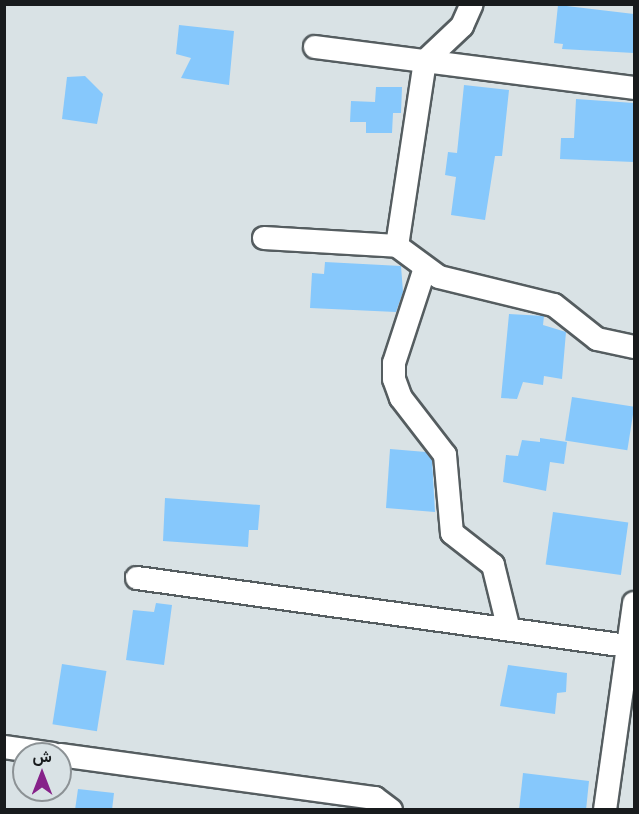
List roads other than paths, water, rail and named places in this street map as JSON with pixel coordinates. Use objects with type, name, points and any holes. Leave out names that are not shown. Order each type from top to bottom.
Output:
[{"type":"street","points":[[397,246],[425,61],[462,26],[472,4]]},
{"type":"street","points":[[315,47],[634,88]]},
{"type":"street","points":[[264,238],[397,246],[409,251],[425,268],[455,283],[554,305],[597,339],[634,347]]},
{"type":"street","points":[[425,268],[394,363],[394,378],[401,398],[445,455],[452,533],[493,564],[508,627]]},
{"type":"street","points":[[137,578],[508,627],[628,646]]},
{"type":"street","points":[[605,810],[634,603]]},
{"type":"street","points":[[72,757],[375,798],[391,810]]}]
